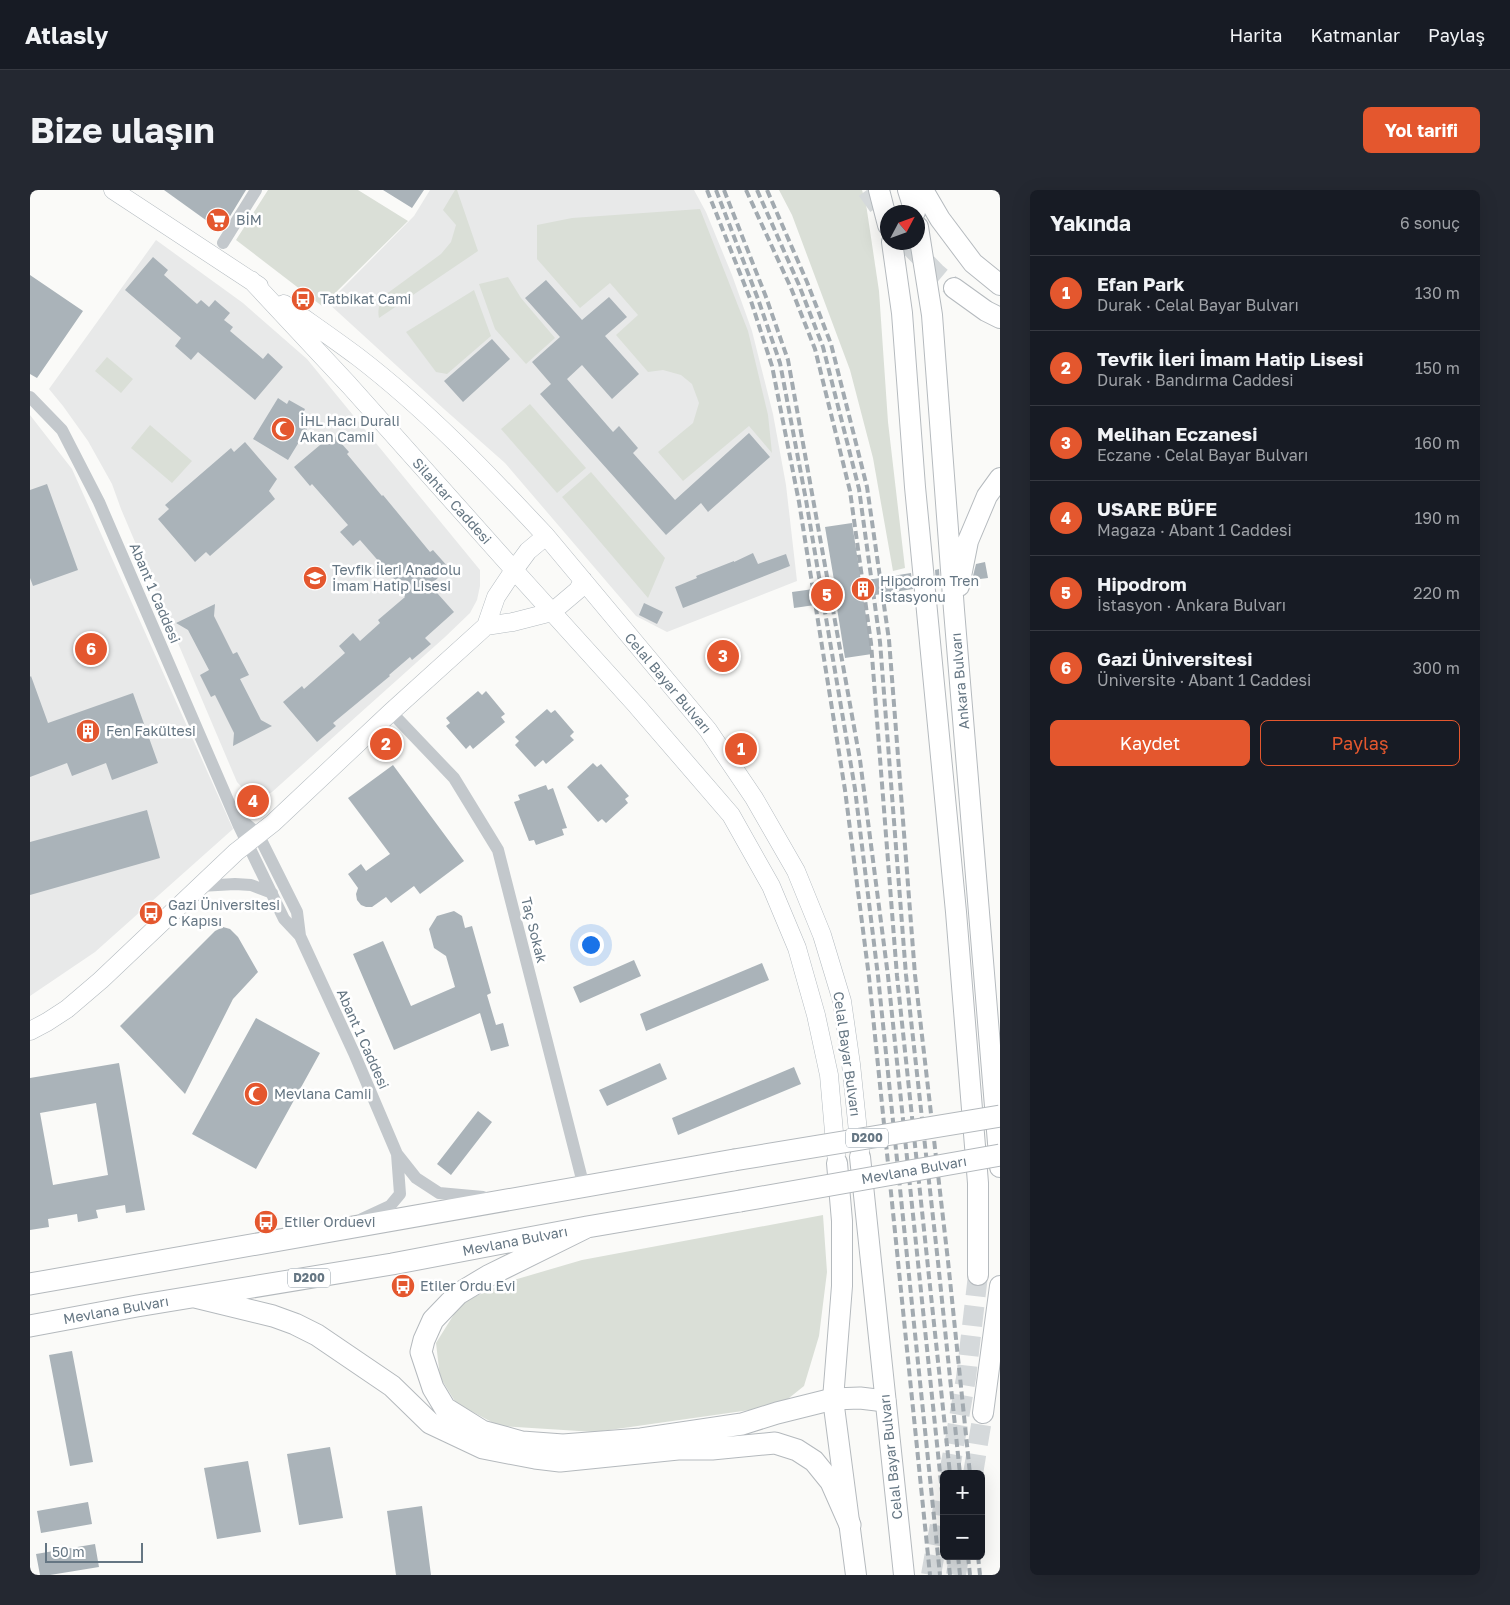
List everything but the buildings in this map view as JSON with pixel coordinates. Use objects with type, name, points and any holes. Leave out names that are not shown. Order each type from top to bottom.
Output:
[{"type":"highway","name":"D200","points":[[30,1284],[734,1160],[999,1136]]},
{"type":"highway","name":"Mevlana Bulvarı","points":[[30,1326],[392,1264],[587,1227],[740,1201],[999,1136]]},
{"type":"highway","points":[[587,1227],[488,1276],[458,1294],[433,1320],[421,1352],[433,1388],[445,1408],[482,1431],[522,1442],[563,1445],[641,1439],[742,1424],[777,1413],[833,1400],[860,1398],[885,1401]]},
{"type":"highway","points":[[195,1297],[273,1316],[317,1335],[392,1386],[430,1423],[483,1448],[534,1458],[560,1460],[775,1443],[797,1450],[814,1460],[831,1482],[850,1525]]},
{"type":"main road","name":"Silahtar Caddesi","points":[[113,190],[250,280],[359,358],[478,464],[546,536]]},
{"type":"main road","points":[[879,190],[883,205]]},
{"type":"main road","points":[[908,190],[913,205]]},
{"type":"main road","points":[[923,190],[940,219],[973,263],[1000,285]]},
{"type":"main road","name":"Ankara Bulvarı","points":[[893,250],[902,313],[915,487],[937,704],[975,1139],[978,1183],[978,1275]]},
{"type":"main road","name":"Ankara Bulvarı","points":[[922,250],[932,315],[954,610],[999,1136],[1000,1167]]},
{"type":"main road","name":"Silahtar Caddesi","points":[[250,280],[350,385],[552,612]]},
{"type":"main road","points":[[954,288],[986,311],[1000,318]]},
{"type":"main road","points":[[954,610],[968,541],[987,496],[1000,478]]},
{"type":"main road","points":[[30,1031],[67,1009],[101,980],[200,886],[273,823],[486,626],[496,597],[514,570],[528,551],[546,536]]},
{"type":"main road","name":"Celal Bayar Bulvarı","points":[[546,536],[708,730],[754,798],[796,871],[822,935],[842,1001],[851,1064],[904,1575]]},
{"type":"main road","points":[[486,626],[513,622],[552,612],[578,590],[583,580]]},
{"type":"main road","name":"Celal Bayar Bulvarı","points":[[552,612],[637,706],[731,815],[772,886],[797,948],[816,1015],[829,1076],[842,1222],[842,1286],[833,1400],[856,1575]]},
{"type":"main road","points":[[983,1413],[1000,1286]]},
{"type":"street","points":[[223,243],[256,190]]},
{"type":"street","name":"Abant 1 Caddesi","points":[[30,396],[62,430],[99,502],[233,812],[253,839],[297,912],[300,936],[354,1053],[397,1154],[416,1178],[440,1193],[513,1200]]},
{"type":"street","name":"Taç Sokak","points":[[391,712],[454,778],[498,850],[584,1187]]},
{"type":"street","name":"Abant 1 Caddesi","points":[[253,839],[272,894],[284,919],[300,936]]},
{"type":"street","points":[[200,886],[251,885],[272,894]]},
{"type":"street","name":"Abant 1 Caddesi","points":[[337,1230],[390,1206],[400,1194],[397,1154]]},
{"type":"shaded area","points":[[268,190],[358,190],[408,221],[322,306],[236,240]]},
{"type":"shaded area","points":[[430,190],[694,190],[706,212],[732,275],[752,331],[773,414],[786,485],[797,581],[667,632],[636,616],[505,463],[328,303],[414,216]]},
{"type":"shaded area","points":[[455,190],[457,190],[478,251],[379,318],[379,306],[385,295],[441,254],[451,242],[456,225],[443,210]]},
{"type":"shaded area","points":[[779,190],[862,190],[866,204],[879,291],[888,422],[905,568],[893,571],[873,458],[850,370],[792,215]]},
{"type":"shaded area","points":[[700,209],[748,331],[768,415],[772,453],[749,426],[683,481],[658,452],[693,423],[699,403],[692,384],[681,375],[663,370],[648,372],[616,335],[638,315],[610,283],[580,308],[537,259],[537,225],[572,218]]},
{"type":"shaded area","name":"Tevfik İleri Anadolu İmam Hatip Lisesi","points":[[156,240],[243,303],[307,359],[480,570],[480,586],[477,600],[470,613],[272,792],[263,797],[247,793],[237,782],[112,484],[88,441],[49,389]]},
{"type":"shaded area","points":[[508,277],[521,298],[555,338],[526,364],[495,329],[479,284]]},
{"type":"shaded area","points":[[474,290],[491,336],[447,374],[436,372],[406,332]]},
{"type":"shaded area","points":[[107,357],[133,379],[121,393],[95,371]]},
{"type":"shaded area","points":[[530,404],[586,468],[557,493],[501,429]]},
{"type":"shaded area","points":[[30,415],[72,469],[233,829],[95,952],[30,996]]},
{"type":"shaded area","points":[[150,425],[192,461],[172,483],[131,448]]},
{"type":"shaded area","points":[[591,472],[665,558],[648,598],[562,497]]},
{"type":"shaded area","points":[[823,1215],[827,1272],[819,1336],[804,1386],[779,1406],[595,1432],[499,1426],[456,1403],[440,1377],[436,1343],[461,1303],[507,1282],[582,1260]]},
{"type":"tunnel","points":[[867,190],[880,208]]},
{"type":"tunnel","points":[[914,250],[954,288]]},
{"type":"tunnel","points":[[950,1470],[966,1378],[978,1275]]},
{"type":"tunnel","points":[[974,1470],[983,1413]]},
{"type":"tunnel","points":[[931,1575],[942,1515]]},
{"type":"tunnel","points":[[956,1575],[958,1560]]},
{"type":"railway","points":[[707,190],[751,301],[772,366],[799,502],[845,790],[869,977],[930,1575]]},
{"type":"railway","points":[[716,190],[758,299],[780,363],[806,500],[855,789],[878,976],[940,1575]]},
{"type":"railway","points":[[724,190],[766,297],[788,360],[860,760],[888,976],[940,1473]]},
{"type":"railway","points":[[746,190],[791,288],[815,349],[850,491],[871,643],[897,976],[950,1470]]},
{"type":"railway","points":[[757,190],[799,285],[823,347],[859,489],[880,642],[906,975],[960,1470]]},
{"type":"railway","points":[[767,190],[807,282],[831,344],[867,487],[889,640],[915,975],[970,1470]]},
{"type":"railway","points":[[948,1560],[950,1575]]},
{"type":"railway","points":[[958,1560],[960,1575]]},
{"type":"railway","points":[[968,1560],[970,1575]]},
{"type":"railway","points":[[978,1560],[980,1575]]},
{"type":"place","name":"BİM","points":[[218,220]]},
{"type":"place","name":"Tatbikat Cami","points":[[303,299]]},
{"type":"place","name":"İHL Hacı Durali Akan Camii","points":[[283,429]]},
{"type":"place","name":"Tevfik İleri Anadolu İmam Hatip Lisesi","points":[[315,578]]},
{"type":"place","name":"Hipodrom Tren İstasyonu","points":[[863,589]]},
{"type":"place","name":"Hipodrom","points":[[827,595]]},
{"type":"place","name":"Gazi Üniversitesi","points":[[91,649]]},
{"type":"place","name":"Melihan Eczanesi","points":[[723,656]]},
{"type":"place","name":"Fen Fakültesi","points":[[88,731]]},
{"type":"place","name":"Tevfik İleri İmam Hatip Lisesi","points":[[386,744]]},
{"type":"place","name":"Efan Park","points":[[741,749]]},
{"type":"place","name":"USARE BÜFE","points":[[253,801]]},
{"type":"place","name":"Gazi Üniversitesi C Kapısı","points":[[151,913]]},
{"type":"place","name":"Mevlana Camii","points":[[256,1094]]},
{"type":"place","name":"Etiler Orduevi","points":[[266,1222]]},
{"type":"place","name":"Etiler Ordu Evi","points":[[403,1286]]}]
